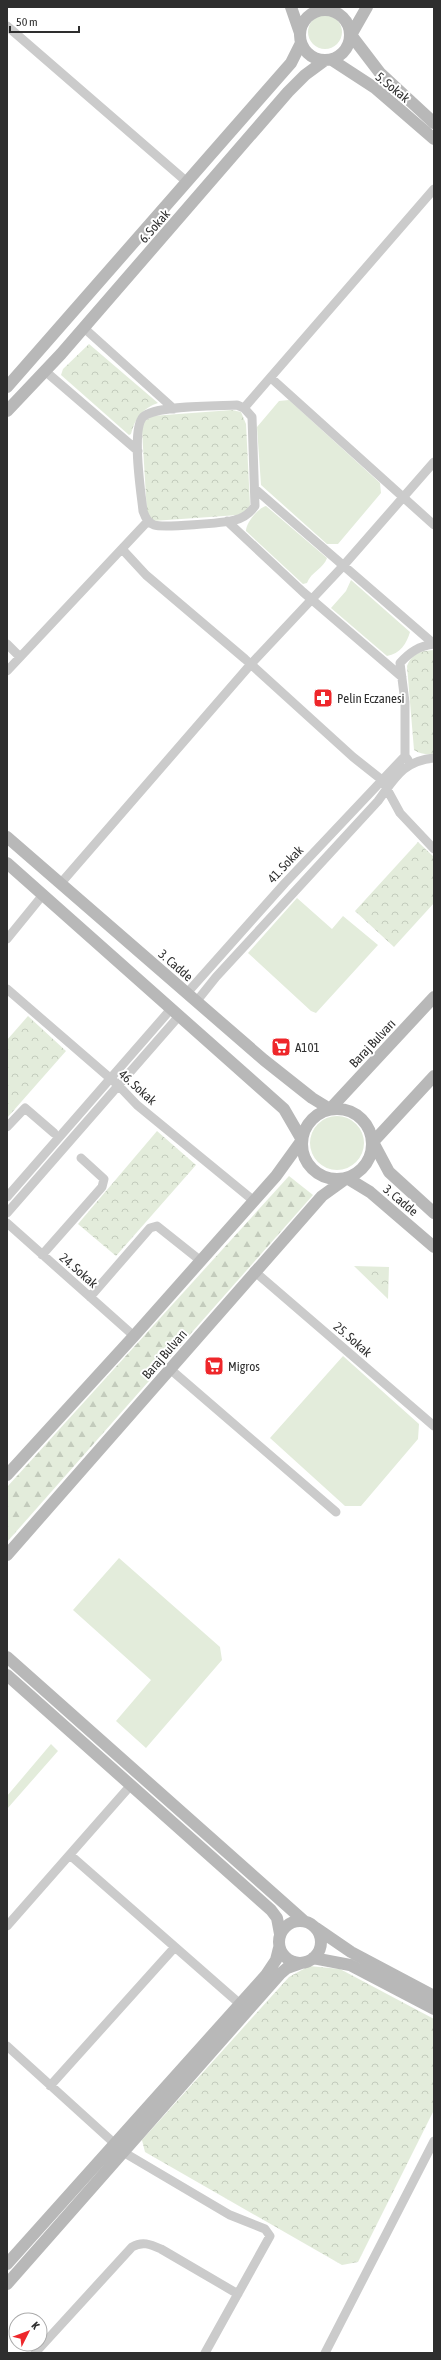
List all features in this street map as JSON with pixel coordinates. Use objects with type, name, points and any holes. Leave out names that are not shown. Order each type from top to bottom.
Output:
[{"type":"street","points":[[291,7],[300,38],[308,55],[328,61],[345,51],[351,35],[367,7]]},
{"type":"street","points":[[300,38],[307,18],[314,13],[330,8],[345,19],[351,35]]},
{"type":"street","points":[[7,26],[187,182]]},
{"type":"street","name":"5. Sokak","points":[[351,35],[380,73],[434,123]]},
{"type":"street","name":"6. Sokak","points":[[7,387],[291,63],[300,38]]},
{"type":"street","name":"6. Sokak","points":[[7,411],[84,328],[288,92],[305,75],[328,61]]},
{"type":"street","name":"5. Sokak","points":[[328,61],[375,88],[434,139]]},
{"type":"street","points":[[244,408],[434,189]]},
{"type":"street","points":[[84,328],[174,409]]},
{"type":"street","points":[[45,371],[138,451]]},
{"type":"street","points":[[271,378],[434,525]]},
{"type":"street","points":[[237,405],[244,408],[252,417],[255,506],[250,513],[236,520],[227,521],[154,525],[148,521],[143,511],[138,451],[138,433],[143,418],[156,412],[174,409],[237,405]]},
{"type":"street","points":[[61,883],[251,664],[344,565],[434,462]]},
{"type":"street","points":[[255,489],[434,644]]},
{"type":"street","points":[[7,671],[148,521]]},
{"type":"street","points":[[227,521],[312,599],[402,677]]},
{"type":"street","points":[[122,549],[146,574],[251,664],[353,757],[382,780],[386,790],[400,813],[434,848]]},
{"type":"street","points":[[7,644],[20,657]]},
{"type":"street","points":[[434,644],[423,645],[409,654],[400,663],[405,702],[408,759],[434,758]]},
{"type":"street","name":"41. Sokak","points":[[186,993],[382,780],[408,759]]},
{"type":"street","name":"41. Sokak","points":[[196,1002],[216,977],[386,790],[408,759]]},
{"type":"street","name":"3. Cadde","points":[[7,836],[196,1002],[306,1094],[330,1109]]},
{"type":"street","points":[[7,863],[42,896],[284,1109],[302,1140]]},
{"type":"street","points":[[7,939],[42,896]]},
{"type":"street","name":"46. Sokak","points":[[7,989],[118,1085],[137,1105],[254,1201]]},
{"type":"street","name":"Baraj Bulvarı","points":[[330,1109],[434,996]]},
{"type":"street","points":[[7,1197],[110,1079],[175,1013]]},
{"type":"street","points":[[7,1213],[118,1085],[175,1013]]},
{"type":"street","points":[[373,1142],[434,1076]]},
{"type":"street","points":[[7,1127],[25,1108],[54,1133]]},
{"type":"street","points":[[342,1108],[354,1112],[364,1120],[370,1130],[373,1142],[372,1154],[366,1165],[358,1173],[347,1178],[336,1179],[324,1177],[314,1171],[307,1162],[303,1152],[302,1140],[305,1129],[311,1120],[319,1113],[330,1109],[342,1108]]},
{"type":"street","points":[[7,1475],[134,1336],[254,1201],[276,1176],[302,1140]]},
{"type":"street","name":"3. Cadde","points":[[373,1142],[389,1172],[434,1213]]},
{"type":"street","points":[[42,1255],[102,1187],[104,1179],[81,1158]]},
{"type":"street","name":"3. Cadde","points":[[347,1178],[370,1192],[434,1247]]},
{"type":"street","name":"Baraj Bulvarı","points":[[7,1555],[254,1271],[322,1196],[347,1178]]},
{"type":"street","name":"24. Sokak","points":[[7,1223],[134,1336]]},
{"type":"street","points":[[90,1297],[150,1228],[157,1226],[201,1261]]},
{"type":"street","name":"25. Sokak","points":[[254,1271],[434,1426]]},
{"type":"street","points":[[170,1369],[336,1512]]},
{"type":"street","points":[[7,1657],[304,1921],[351,1952],[434,1996]]},
{"type":"street","points":[[7,1676],[271,1910],[277,1918],[280,1934],[276,1960],[266,1975],[7,2264]]},
{"type":"street","points":[[7,1926],[131,1785]]},
{"type":"street","points":[[70,1856],[240,2004]]},
{"type":"street","points":[[280,1934],[290,1923],[304,1921]]},
{"type":"street","points":[[313,1958],[320,1947],[320,1934],[316,1928]]},
{"type":"street","points":[[50,2086],[175,1947]]},
{"type":"street","points":[[279,1948],[288,1960],[301,1963]]},
{"type":"street","points":[[7,2284],[124,2153],[280,1974],[287,1968],[313,1958],[350,1965],[434,2009]]},
{"type":"street","points":[[7,2046],[124,2153],[230,2215],[265,2229],[270,2236],[206,2353]]},
{"type":"street","points":[[325,2353],[434,2142]]},
{"type":"street","points":[[35,2353],[132,2247],[138,2244],[147,2243],[161,2248],[238,2294]]},
{"type":"green space","points":[[325,15],[337,20],[342,32],[337,44],[325,49],[313,44],[308,32],[313,20]]},
{"type":"green space","points":[[89,344],[158,403],[140,414],[131,434],[129,435],[61,375],[63,369]]},
{"type":"green space","points":[[289,400],[380,483],[381,493],[338,544],[327,544],[261,485],[257,427],[279,401]]},
{"type":"green space","points":[[232,410],[241,412],[246,424],[250,505],[246,512],[238,515],[153,521],[147,513],[142,430],[144,422],[152,416]]},
{"type":"green space","points":[[266,506],[327,558],[323,565],[311,576],[307,583],[303,584],[246,531],[253,516]]},
{"type":"green space","points":[[351,580],[410,632],[405,644],[396,653],[387,656],[331,608],[346,591]]},
{"type":"green space","points":[[434,650],[434,754],[426,754],[414,750],[407,666],[414,655],[425,651]]},
{"type":"green space","points":[[418,842],[434,857],[434,903],[394,947],[355,911]]},
{"type":"green space","points":[[297,898],[332,929],[343,916],[378,945],[316,1013],[311,1011],[248,953]]},
{"type":"green space","points":[[28,1016],[66,1051],[7,1118],[7,1040]]},
{"type":"green space","points":[[332,1116],[342,1116],[352,1120],[360,1128],[364,1138],[364,1148],[360,1158],[352,1166],[342,1170],[332,1170],[322,1166],[314,1158],[310,1148],[310,1138],[314,1128],[322,1120]]},
{"type":"green space","points":[[157,1131],[196,1165],[116,1256],[78,1224]]},
{"type":"green space","points":[[289,1176],[313,1195],[7,1542],[7,1487]]},
{"type":"green space","points":[[354,1266],[389,1267],[388,1299]]},
{"type":"green space","points":[[343,1356],[419,1424],[418,1439],[361,1506],[345,1506],[270,1438]]},
{"type":"green space","points":[[119,1558],[220,1647],[222,1660],[146,1748],[116,1721],[151,1680],[73,1610]]},
{"type":"green space","points":[[51,1744],[58,1751],[7,1809],[7,1796]]},
{"type":"green space","points":[[309,1966],[340,1969],[434,2019],[434,2110],[358,2262],[342,2265],[145,2152],[142,2140],[289,1977]]},
{"type":"place","name":"Pelin Eczanesi","points":[[323,698]]},
{"type":"place","name":"A101","points":[[281,1047]]},
{"type":"place","name":"Migros","points":[[214,1366]]}]
